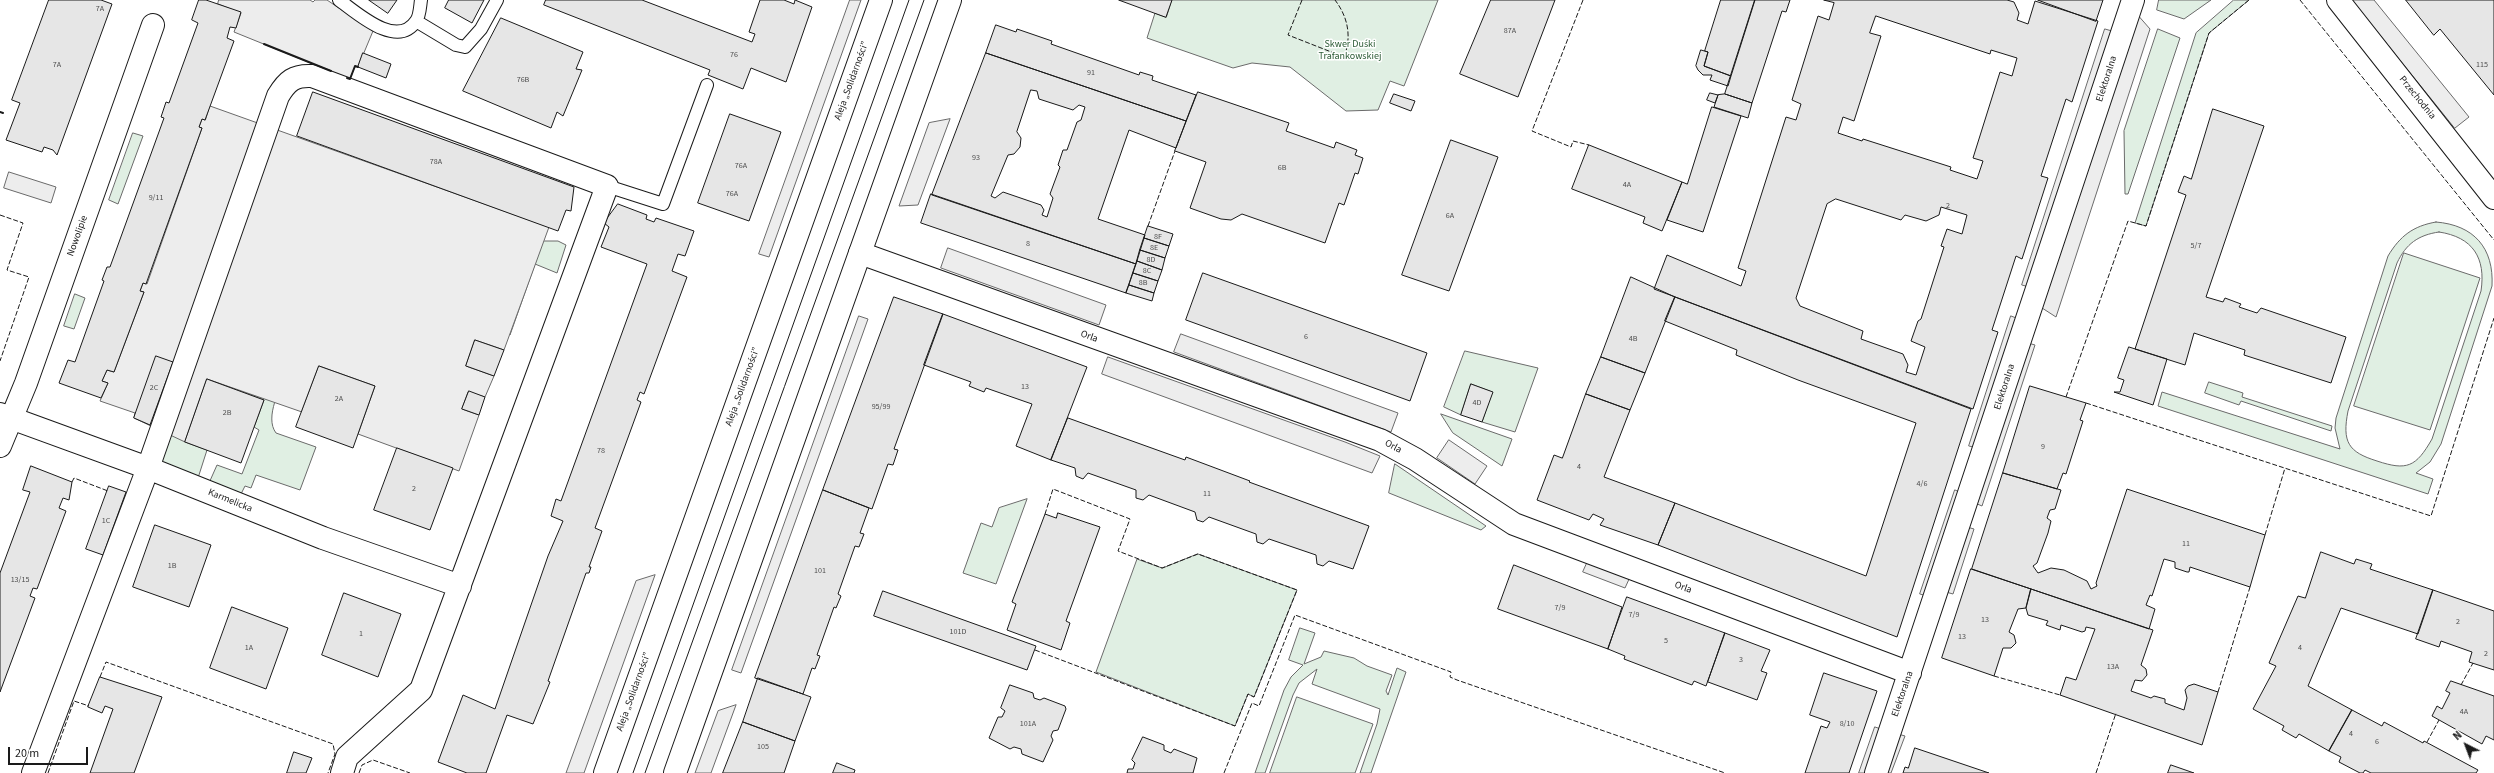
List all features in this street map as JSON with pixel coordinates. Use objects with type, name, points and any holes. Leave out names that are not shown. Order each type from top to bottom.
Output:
[{"type":"street","name":"Aleja „Solidarności”","points":[[604,773],[881,0]]},
{"type":"street","name":"Przechodnia","points":[[2338,0],[2494,198]]},
{"type":"street","points":[[675,773],[947,7]]},
{"type":"street","name":"Elektoralna","points":[[1876,773],[2130,8]]},
{"type":"street","name":"Nowolipie","points":[[0,446],[6,416],[153,25]]},
{"type":"street","points":[[33,773],[148,468],[278,96],[292,78],[312,76],[607,186],[421,690],[347,757],[342,773]]},
{"type":"street","name":"Orla","points":[[860,253],[1380,440],[1415,459],[1514,524],[1910,673]]},
{"type":"street","name":"Karmelicka","points":[[6,416],[148,468],[323,538],[460,586]]},
{"type":"lane","points":[[339,0],[386,30],[395,32],[406,29],[416,21],[421,0]]},
{"type":"lane","points":[[416,21],[456,45],[465,47],[481,29],[497,0]]},
{"type":"lane","points":[[607,186],[662,204],[707,85]]},
{"type":"green space","name":"Skwer Duśki Trafankowskiej","points":[[1172,0],[1438,0],[1404,86],[1390,81],[1378,110],[1346,111],[1290,67],[1252,63],[1233,68],[1147,38],[1155,13],[1166,17]]},
{"type":"green space","points":[[2159,0],[2211,0],[2184,19],[2157,10]]},
{"type":"green space","points":[[2234,0],[2249,0],[2209,33],[2146,226],[2135,223],[2196,33]]},
{"type":"green space","points":[[2158,29],[2180,38],[2128,194],[2125,194],[2124,131]]},
{"type":"green space","points":[[133,133],[143,136],[118,204],[109,200]]},
{"type":"green space","points":[[2436,222],[2461,228],[2479,241],[2489,260],[2492,272],[2492,286],[2441,444],[2430,462],[2416,473],[2433,479],[2428,494],[2158,406],[2162,392],[2340,449],[2335,428],[2336,418],[2388,256],[2397,243],[2408,233],[2420,226]],"holes":[[[2439,232],[2451,235],[2469,244],[2475,251],[2479,259],[2481,269],[2481,291],[2432,439],[2421,456],[2410,464],[2396,466],[2367,458],[2359,454],[2349,444],[2346,431],[2346,422],[2348,411],[2397,263],[2404,251],[2419,238]]]},
{"type":"green space","points":[[545,241],[558,241],[566,245],[557,273],[535,264],[510,335],[467,250]]},
{"type":"green space","points":[[2404,253],[2480,278],[2430,430],[2354,406]]},
{"type":"green space","points":[[225,269],[286,371],[277,394],[273,411],[272,419],[276,433],[316,447],[300,490],[256,475],[251,488],[245,486],[241,494],[209,483],[217,465],[242,474],[259,430],[254,427],[264,400],[207,379],[185,442],[207,450],[198,478],[161,464],[159,449]]},
{"type":"green space","points":[[75,294],[85,298],[74,329],[64,326]]},
{"type":"green space","points":[[1465,351],[1538,368],[1515,432],[1482,422],[1492,392],[1471,384],[1461,415],[1444,407]]},
{"type":"green space","points":[[2209,382],[2243,393],[2242,397],[2332,426],[2331,431],[2241,401],[2239,405],[2205,393]]},
{"type":"green space","points":[[1441,414],[1512,439],[1502,466],[1453,433]]},
{"type":"green space","points":[[1395,464],[1486,526],[1481,530],[1389,493]]},
{"type":"green space","points":[[1027,499],[996,584],[963,573],[981,523],[992,527],[999,508]]},
{"type":"green space","points":[[1198,554],[1297,590],[1254,697],[1248,694],[1235,726],[1096,672],[1137,559],[1162,568]]},
{"type":"green space","points":[[1300,628],[1315,633],[1304,664],[1321,657],[1324,651],[1354,658],[1367,666],[1392,675],[1386,691],[1388,695],[1397,668],[1406,672],[1371,773],[1360,773],[1377,724],[1380,709],[1312,684],[1317,669],[1299,683],[1293,695],[1265,773],[1255,773],[1284,690],[1291,677],[1303,665],[1289,660]]},
{"type":"green space","points":[[1297,697],[1373,724],[1355,773],[1270,773]]},
{"type":"shaded area","points":[[219,0],[310,0],[313,2],[315,0],[327,0],[373,31],[358,67],[355,66],[350,79],[234,32],[241,13],[218,4]]},
{"type":"shaded area","points":[[850,0],[861,0],[769,257],[759,254]]},
{"type":"shaded area","points":[[2352,0],[2374,0],[2469,117],[2455,128]]},
{"type":"shaded area","points":[[2136,13],[2150,29],[2056,317],[2039,306]]},
{"type":"shaded area","points":[[2105,29],[2112,31],[2029,287],[2022,285]]},
{"type":"shaded area","points":[[210,106],[549,227],[504,350],[475,340],[466,366],[494,376],[485,397],[468,392],[462,409],[479,415],[459,471],[358,434],[375,386],[319,366],[302,412],[207,379],[185,442],[134,418],[135,413],[100,401],[108,383],[102,381],[107,370],[114,372],[144,292],[140,291],[143,283],[147,284],[202,128],[199,127],[202,119],[205,120]]},
{"type":"shaded area","points":[[950,119],[918,205],[899,206],[929,123]]},
{"type":"shaded area","points":[[9,172],[56,187],[51,203],[4,188]]},
{"type":"shaded area","points":[[948,248],[1106,305],[1099,325],[941,268]]},
{"type":"shaded area","points":[[859,316],[868,319],[741,673],[732,670]]},
{"type":"shaded area","points":[[2011,316],[2019,319],[1977,448],[1969,446]]},
{"type":"shaded area","points":[[1181,334],[1398,413],[1391,432],[1174,352]]},
{"type":"shaded area","points":[[2028,343],[2035,345],[1982,506],[1975,503]]},
{"type":"shaded area","points":[[1108,357],[1380,456],[1372,473],[1102,374]]},
{"type":"shaded area","points":[[1449,440],[1487,466],[1475,484],[1437,458]]},
{"type":"shaded area","points":[[1955,490],[1962,493],[1927,596],[1920,594]]},
{"type":"shaded area","points":[[1967,527],[1974,529],[1953,594],[1946,592]]},
{"type":"shaded area","points":[[1588,561],[1630,577],[1625,588],[1583,572]]},
{"type":"shaded area","points":[[655,575],[584,773],[566,773],[636,581]]},
{"type":"shaded area","points":[[736,705],[711,773],[695,773],[718,711]]},
{"type":"shaded area","points":[[1875,727],[1881,729],[1866,773],[1859,773]]},
{"type":"shaded area","points":[[1898,734],[1905,736],[1891,773],[1884,773]]},
{"type":"building","points":[[49,0],[101,0],[112,4],[57,155],[53,150],[44,147],[42,152],[6,140],[20,103],[12,100]]},
{"type":"building","points":[[199,0],[206,0],[241,12],[236,28],[230,27],[227,38],[234,41],[205,120],[202,119],[199,127],[202,128],[146,284],[143,283],[140,291],[144,292],[114,372],[107,370],[102,381],[108,383],[101,398],[59,383],[68,360],[75,362],[104,281],[102,280],[107,267],[110,267],[164,118],[161,117],[166,102],[169,103],[198,23],[192,20]]},
{"type":"building","points":[[369,0],[397,0],[388,13]]},
{"type":"building","points":[[449,0],[484,0],[472,23],[445,8]]},
{"type":"building","points":[[546,0],[642,0],[752,42],[755,34],[749,32],[760,0],[784,0],[794,4],[795,0],[812,7],[786,82],[751,68],[743,89],[708,75],[710,70],[544,5]]},
{"type":"building","points":[[1119,0],[1172,0],[1166,17]]},
{"type":"building","points":[[1491,0],[1555,0],[1518,97],[1460,74]]},
{"type":"building","points":[[1721,0],[1755,0],[1731,76],[1704,66],[1708,52],[1705,51]]},
{"type":"building","points":[[1755,0],[1790,0],[1786,12],[1782,11],[1752,103],[1725,94]]},
{"type":"building","points":[[1824,0],[2007,0],[2014,2],[2019,13],[2017,20],[2028,24],[2035,1],[2098,21],[2072,102],[2066,99],[2041,176],[2048,178],[2022,259],[2016,256],[1992,330],[1998,332],[1973,409],[1654,289],[1667,255],[1741,286],[1746,271],[1738,268],[1786,117],[1796,120],[1801,104],[1792,100],[1818,16],[1829,20],[1834,3]],"holes":[[[1876,16],[1990,54],[1991,50],[2017,58],[2012,76],[2000,72],[1973,158],[1983,161],[1977,179],[1950,170],[1951,167],[1863,139],[1862,141],[1838,133],[1843,117],[1854,121],[1881,36],[1870,33]],[[1836,199],[1901,220],[1905,215],[1926,221],[1939,215],[1941,207],[1967,215],[1962,234],[1947,229],[1941,246],[1944,247],[1921,319],[1918,321],[1911,341],[1925,347],[1916,375],[1906,372],[1908,365],[1903,354],[1861,339],[1863,331],[1800,306],[1796,298],[1827,204]]]},
{"type":"building","points":[[2038,0],[2103,0],[2096,21]]},
{"type":"building","points":[[2406,0],[2494,0],[2494,95],[2440,29],[2434,35]]},
{"type":"building","points":[[501,18],[583,52],[576,69],[582,70],[563,116],[557,112],[551,128],[463,91]]},
{"type":"building","points":[[996,25],[1016,32],[1017,29],[1052,41],[1051,44],[1139,75],[1140,72],[1153,76],[1152,80],[1196,95],[1186,121],[986,53]]},
{"type":"building","points":[[1701,50],[1708,52],[1704,66],[1731,76],[1728,86],[1710,80],[1712,75],[1703,75],[1698,70],[1696,66]]},
{"type":"building","points":[[363,53],[391,64],[386,78],[358,67]]},
{"type":"building","points":[[986,53],[1186,121],[1176,148],[1129,130],[1098,219],[1145,235],[1136,264],[932,195]],"holes":[[[1031,90],[1037,91],[1039,99],[1073,110],[1079,105],[1085,107],[1081,120],[1077,122],[1067,150],[1063,150],[1058,165],[1060,167],[1050,194],[1053,198],[1047,217],[1042,215],[1044,210],[1041,205],[1003,192],[995,198],[991,196],[1008,155],[1014,154],[1020,147],[1021,138],[1017,132]]]},
{"type":"building","points":[[313,92],[574,187],[571,211],[566,210],[558,231],[297,136]]},
{"type":"building","points":[[1198,92],[1289,123],[1286,131],[1334,148],[1336,142],[1357,150],[1355,155],[1363,158],[1358,174],[1355,173],[1344,205],[1339,203],[1325,243],[1242,214],[1231,220],[1221,219],[1190,208],[1206,162],[1175,151]]},
{"type":"building","points":[[1710,93],[1718,95],[1715,103],[1707,100]]},
{"type":"building","points":[[1394,94],[1415,101],[1411,111],[1390,103]]},
{"type":"building","points":[[1725,94],[1752,103],[1748,118],[1714,107],[1718,95]]},
{"type":"building","points":[[1712,107],[1741,116],[1703,232],[1667,220],[1682,182],[1687,184]]},
{"type":"building","points":[[2213,109],[2264,126],[2206,297],[2223,302],[2225,298],[2241,304],[2239,307],[2257,313],[2261,308],[2346,337],[2331,383],[2244,355],[2245,350],[2194,333],[2185,365],[2135,349],[2186,195],[2178,192],[2184,176],[2191,179]]},
{"type":"building","points":[[730,114],[781,132],[749,221],[698,203]]},
{"type":"building","points":[[1451,140],[1498,157],[1449,291],[1402,275]]},
{"type":"building","points":[[1589,145],[1682,182],[1662,231],[1643,223],[1645,217],[1572,189]]},
{"type":"building","points":[[931,194],[1136,264],[1126,293],[921,223]]},
{"type":"building","points":[[618,204],[647,215],[646,219],[654,222],[656,218],[694,231],[685,256],[678,254],[672,271],[687,277],[644,394],[640,392],[637,400],[641,402],[595,528],[602,531],[589,567],[591,567],[589,573],[586,573],[548,681],[550,682],[533,724],[507,715],[486,773],[467,773],[438,762],[463,695],[495,709],[548,556],[563,521],[551,516],[556,499],[561,501],[647,264],[601,247],[609,227],[604,223]]},
{"type":"building","points":[[1148,226],[1173,234],[1169,246],[1144,238]]},
{"type":"building","points":[[1144,238],[1169,246],[1165,258],[1140,250]]},
{"type":"building","points":[[1140,250],[1165,258],[1162,270],[1137,261]]},
{"type":"building","points":[[1137,261],[1162,270],[1158,281],[1133,273]]},
{"type":"building","points":[[1133,273],[1158,281],[1154,293],[1129,285]]},
{"type":"building","points":[[1203,273],[1427,353],[1410,401],[1186,320]]},
{"type":"building","points":[[1631,277],[1675,297],[1645,373],[1601,357]]},
{"type":"building","points":[[1129,285],[1154,293],[1152,301],[1126,293]]},
{"type":"building","points":[[894,297],[943,314],[894,449],[898,450],[893,465],[888,464],[872,509],[823,490]]},
{"type":"building","points":[[1675,297],[1971,409],[1897,637],[1658,545],[1675,503],[1866,576],[1916,423],[1798,380],[1736,355],[1737,350],[1665,321]]},
{"type":"building","points":[[943,314],[1087,367],[1051,460],[1016,446],[1032,404],[986,388],[984,392],[969,386],[971,382],[924,365]]},
{"type":"building","points":[[475,340],[504,350],[494,376],[466,366]]},
{"type":"building","points":[[2129,347],[2167,359],[2153,405],[2114,392],[2120,392],[2124,380],[2118,378]]},
{"type":"building","points":[[156,356],[173,362],[150,425],[134,418]]},
{"type":"building","points":[[1601,357],[1645,373],[1630,410],[1586,394]]},
{"type":"building","points":[[319,366],[375,386],[353,448],[296,427]]},
{"type":"building","points":[[207,379],[264,400],[241,463],[185,442]]},
{"type":"building","points":[[1471,384],[1493,392],[1482,422],[1461,415]]},
{"type":"building","points":[[2030,386],[2086,403],[2080,420],[2083,421],[2066,474],[2063,473],[2057,489],[2003,473]]},
{"type":"building","points":[[469,391],[485,397],[479,415],[462,409]]},
{"type":"building","points":[[1586,394],[1630,410],[1604,477],[1675,503],[1658,545],[1600,525],[1604,519],[1593,514],[1589,520],[1537,500],[1554,455],[1562,458]]},
{"type":"building","points":[[1068,418],[1185,460],[1186,457],[1369,526],[1353,569],[1329,561],[1323,566],[1317,564],[1316,555],[1269,539],[1263,544],[1257,542],[1256,534],[1209,517],[1203,522],[1197,520],[1195,512],[1149,495],[1143,500],[1136,498],[1136,490],[1088,473],[1083,479],[1076,476],[1075,468],[1051,460]]},
{"type":"building","points":[[397,448],[453,468],[430,530],[374,510]]},
{"type":"building","points":[[31,466],[72,482],[69,500],[63,498],[59,508],[66,511],[37,589],[33,588],[30,596],[35,598],[0,692],[0,573],[30,492],[23,490]]},
{"type":"building","points":[[2003,473],[2061,490],[2055,509],[2050,510],[2047,518],[2051,521],[2048,533],[2037,563],[2033,566],[2038,573],[2051,568],[2064,570],[2087,581],[2091,589],[2097,586],[2096,583],[2127,489],[2265,535],[2250,587],[2190,567],[2189,572],[2187,572],[2175,568],[2175,562],[2164,559],[2152,596],[2150,595],[2146,605],[2155,609],[2149,629],[1972,569]]},
{"type":"building","points":[[109,486],[126,492],[103,555],[86,549]]},
{"type":"building","points":[[823,490],[869,508],[860,533],[864,534],[859,547],[855,546],[838,594],[841,596],[836,608],[834,607],[817,655],[820,656],[815,669],[812,668],[803,694],[755,678]]},
{"type":"building","points":[[1058,513],[1100,527],[1066,621],[1070,623],[1061,650],[1007,630],[1016,604],[1012,602],[1045,514],[1056,518]]},
{"type":"building","points":[[155,525],[211,545],[189,607],[133,587]]},
{"type":"building","points":[[2321,552],[2354,564],[2356,559],[2372,564],[2370,569],[2433,590],[2418,634],[2341,608],[2308,686],[2352,710],[2329,751],[2299,734],[2296,738],[2282,730],[2284,726],[2253,709],[2276,666],[2269,663],[2298,596],[2305,598]]},
{"type":"building","points":[[1514,565],[1622,607],[1608,649],[1498,609]]},
{"type":"building","points":[[1971,569],[2031,589],[2026,608],[2018,609],[2009,632],[2014,635],[2016,643],[2011,648],[2003,648],[1994,676],[1942,658]]},
{"type":"building","points":[[2031,589],[2153,630],[2141,665],[2146,669],[2147,675],[2142,681],[2135,680],[2131,691],[2151,698],[2154,696],[2165,699],[2165,703],[2184,710],[2187,698],[2185,690],[2188,686],[2194,684],[2218,692],[2202,745],[2060,695],[2066,677],[2076,680],[2095,629],[2086,627],[2085,631],[2082,632],[2061,625],[2060,630],[2046,625],[2048,621],[2028,615],[2026,608]]},
{"type":"building","points":[[2433,590],[2494,611],[2494,670],[2469,662],[2472,652],[2441,641],[2439,647],[2416,639]]},
{"type":"building","points":[[883,591],[1036,646],[1027,670],[874,616]]},
{"type":"building","points":[[344,593],[401,614],[378,677],[322,655]]},
{"type":"building","points":[[1627,597],[1725,633],[1706,686],[1694,681],[1692,685],[1624,659],[1625,656],[1608,649]]},
{"type":"building","points":[[232,607],[288,628],[266,689],[210,668]]},
{"type":"building","points":[[1725,633],[1770,650],[1761,671],[1767,673],[1757,700],[1708,682]]},
{"type":"building","points":[[1824,673],[1877,691],[1849,773],[1805,773],[1821,726],[1827,728],[1830,722],[1810,715]]},
{"type":"building","points":[[100,677],[162,697],[134,773],[90,773],[113,709],[105,706],[102,713],[88,707]]},
{"type":"building","points":[[758,678],[811,697],[795,741],[743,722]]},
{"type":"building","points":[[2451,681],[2494,696],[2494,740],[2486,736],[2482,744],[2432,716],[2437,706],[2442,709],[2450,693],[2446,691]]},
{"type":"building","points":[[1010,685],[1033,693],[1034,698],[1040,700],[1044,698],[1065,706],[1066,709],[1058,730],[1053,731],[1051,736],[1053,740],[1043,762],[1022,754],[1021,749],[1014,747],[1010,749],[989,738],[998,717],[1002,717],[1005,711],[1001,708]]},
{"type":"building","points":[[2352,710],[2382,726],[2384,722],[2423,743],[2424,741],[2478,770],[2476,773],[2371,773],[2365,770],[2363,773],[2360,773],[2339,762],[2341,757],[2329,751]]},
{"type":"building","points":[[743,722],[795,741],[784,773],[723,773]]},
{"type":"building","points":[[1143,737],[1164,745],[1164,750],[1171,753],[1174,749],[1197,758],[1193,773],[1127,773],[1128,769],[1133,769],[1135,763],[1132,760]]},
{"type":"building","points":[[1915,748],[1989,773],[1903,773],[1905,767],[1908,768]]},
{"type":"building","points":[[294,752],[312,758],[306,773],[287,773]]},
{"type":"building","points":[[837,763],[855,770],[854,773],[833,773]]},
{"type":"building","points":[[2171,765],[2194,773],[2168,773]]},
{"type":"tram line","points":[[633,773],[909,0]]},
{"type":"tram line","points":[[645,773],[924,0]]},
{"type":"fence","points":[[1302,0],[1288,35],[1344,57],[1348,42],[1346,20],[1335,0]]},
{"type":"fence","points":[[1583,0],[1532,131],[1571,147],[1573,141],[1589,145]]},
{"type":"fence","points":[[2066,397],[2128,221],[2146,226],[2209,33],[2249,0]]},
{"type":"fence","points":[[2300,0],[2494,240]]},
{"type":"fence","points":[[1148,226],[1175,151]]},
{"type":"fence","points":[[0,215],[23,223],[7,270],[29,277],[0,361]]},
{"type":"fence","points":[[2086,403],[2431,516],[2494,318]]},
{"type":"fence","points":[[2265,535],[2285,468]]},
{"type":"fence","points":[[72,482],[74,478],[108,491]]},
{"type":"fence","points":[[1035,650],[1235,726],[1248,694],[1254,697],[1297,590],[1198,554],[1162,568],[1118,551],[1130,519],[1053,489],[1045,514]]},
{"type":"fence","points":[[2218,692],[2250,587]]},
{"type":"fence","points":[[1224,773],[1252,703],[1259,706],[1295,615],[1451,672],[1450,677],[1457,680],[1725,773]]},
{"type":"fence","points":[[100,677],[106,662],[333,744],[335,754],[328,773]]},
{"type":"fence","points":[[2461,685],[2473,663]]},
{"type":"fence","points":[[1994,676],[2060,695]]},
{"type":"fence","points":[[48,773],[74,701],[89,706]]},
{"type":"fence","points":[[2096,773],[2116,713]]},
{"type":"fence","points":[[2427,742],[2439,720]]},
{"type":"fence","points":[[359,773],[362,765],[373,760],[410,773]]},
{"type":"wall","points":[[264,44],[331,71]]},
{"type":"wall","points":[[347,78],[350,79],[355,66],[358,67]]}]
